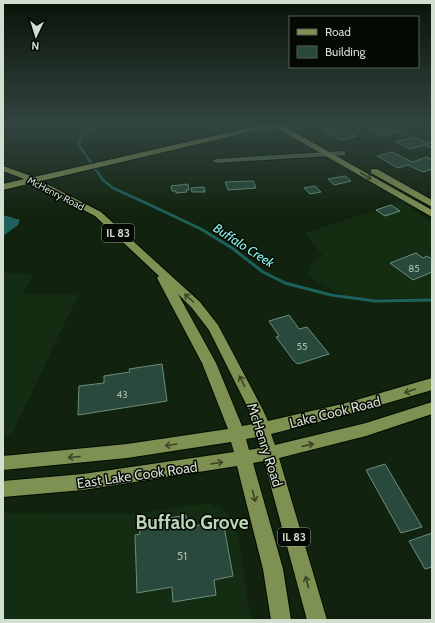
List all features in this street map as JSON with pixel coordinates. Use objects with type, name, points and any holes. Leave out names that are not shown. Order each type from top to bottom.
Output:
[{"type":"main road","points":[[116,164],[154,154]]},
{"type":"main road","points":[[3,187],[33,180],[61,177],[162,154]]},
{"type":"main road","points":[[338,154],[432,214]]},
{"type":"main road","points":[[344,154],[432,204]]},
{"type":"main road","name":"McHenry Road","points":[[3,168],[44,185],[98,214],[196,305],[214,328],[258,414],[317,620]]},
{"type":"main road","points":[[3,194],[44,185],[61,177]]},
{"type":"main road","name":"McHenry Road","points":[[160,272],[209,363],[237,434],[273,569],[281,620]]},
{"type":"main road","name":"Lake Cook Road","points":[[237,434],[263,430],[335,413],[432,384]]},
{"type":"main road","name":"Lake Cook Road","points":[[270,454],[330,440],[432,408]]},
{"type":"main road","name":"East Lake Cook Road","points":[[3,463],[113,454],[237,434]]},
{"type":"main road","name":"East Lake Cook Road","points":[[3,489],[71,485],[270,454]]},
{"type":"street","points":[[216,162],[279,154]]},
{"type":"shaded area","points":[[401,201],[432,222],[432,298],[357,298],[334,291],[307,276],[313,260],[323,256],[305,233]]},
{"type":"shaded area","points":[[3,273],[33,274],[23,293],[78,295],[12,434],[3,434]]},
{"type":"shaded area","points":[[209,503],[228,513],[237,531],[251,620],[3,620],[3,513],[133,514]]},
{"type":"water","points":[[3,215],[20,220],[18,225],[3,236]]},
{"type":"building","points":[[396,154],[412,162],[427,157],[432,160],[432,169],[423,172],[408,165],[398,168],[377,156]]},
{"type":"building","points":[[345,176],[351,181],[334,185],[328,179]]},
{"type":"building","points":[[253,181],[256,188],[228,190],[225,182]]},
{"type":"building","points":[[188,184],[189,190],[186,190],[187,192],[176,193],[176,191],[172,191],[171,186]]},
{"type":"building","points":[[315,186],[321,192],[310,194],[304,188]]},
{"type":"building","points":[[204,187],[205,192],[192,192],[191,188]]},
{"type":"building","points":[[391,205],[400,211],[385,216],[376,210]]},
{"type":"building","points":[[416,253],[423,258],[427,256],[432,259],[432,272],[413,280],[390,263]]},
{"type":"building","points":[[289,315],[299,329],[307,327],[329,354],[298,364],[294,361],[276,337],[279,336],[269,321]]},
{"type":"building","points":[[162,364],[167,401],[78,415],[79,386],[104,383],[104,376],[130,372],[129,369]]},
{"type":"building","points":[[385,464],[422,527],[401,533],[366,470]]},
{"type":"building","points":[[186,515],[188,527],[223,521],[233,576],[214,580],[216,595],[173,602],[172,587],[137,593],[135,535],[140,534],[139,523]]},
{"type":"building","points":[[432,533],[432,567],[425,569],[409,541]]},
{"type":"waterway","name":"Buffalo Creek","points":[[85,154],[103,180],[113,188],[148,204]]},
{"type":"waterway","name":"Buffalo Creek","points":[[146,203],[201,229],[232,248],[263,272],[285,283],[331,295],[375,301],[432,300]]},
{"type":"district","name":"Buffalo Grove","points":[[192,522]]}]
